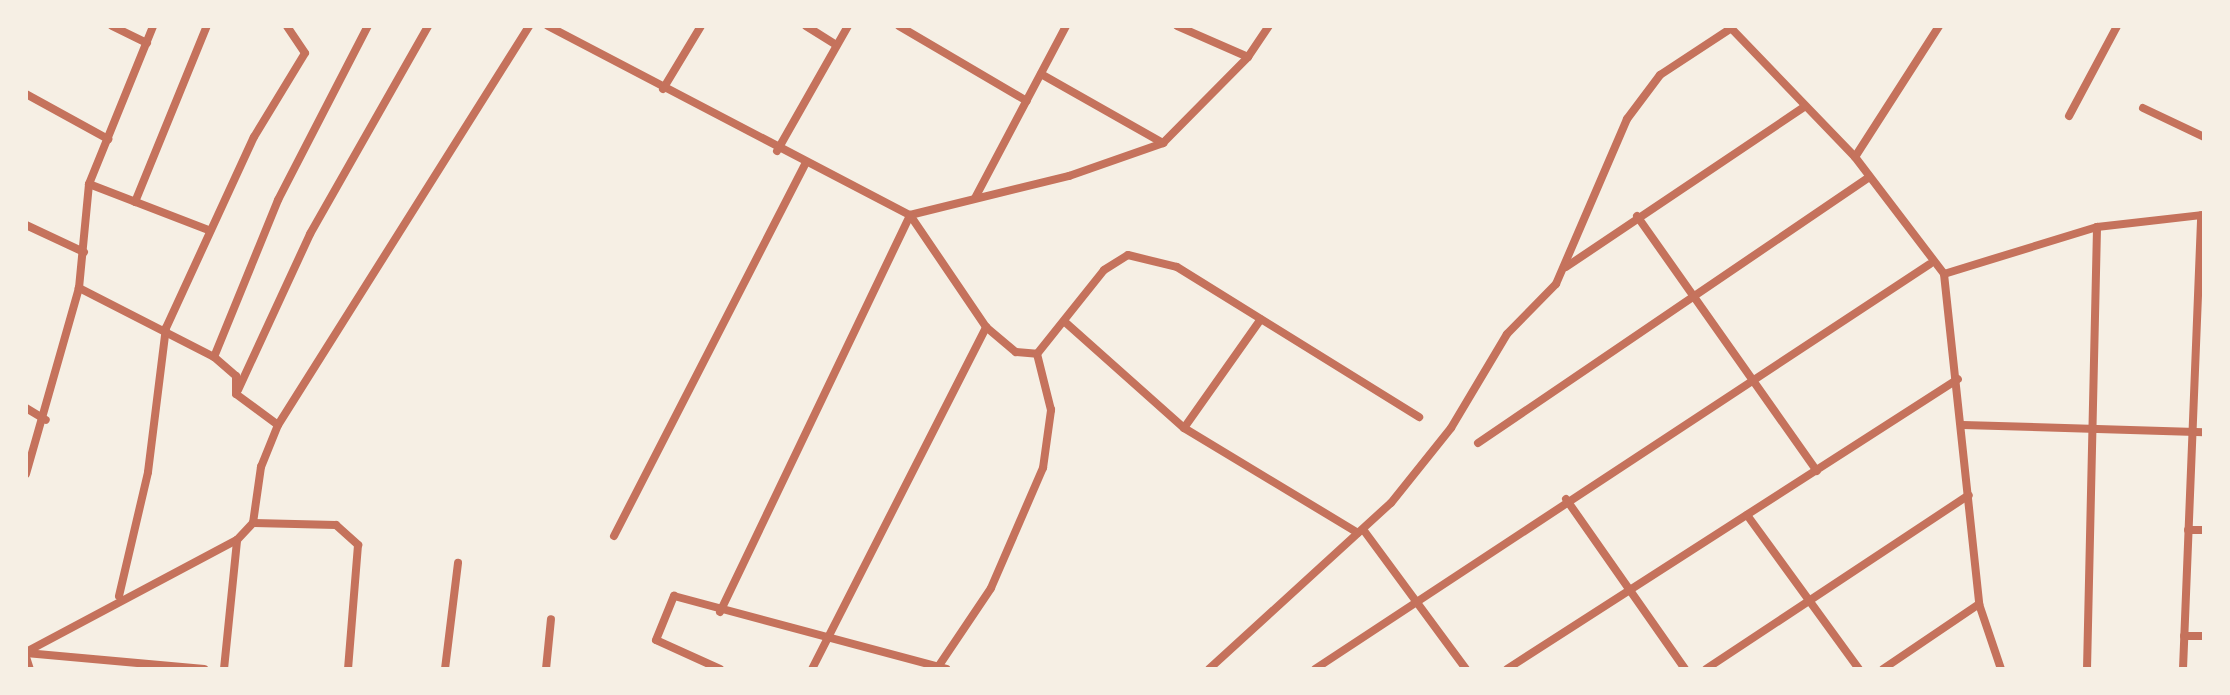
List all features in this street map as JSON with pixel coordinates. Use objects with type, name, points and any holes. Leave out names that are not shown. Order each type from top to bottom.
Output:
[{"type":"street","points":[[112,26],[147,43]]},
{"type":"street","points":[[26,474],[46,420],[79,288],[89,184],[153,26]]},
{"type":"street","points":[[135,202],[207,26]]},
{"type":"street","points":[[119,596],[148,472],[166,328],[208,230],[305,53],[287,26]]},
{"type":"street","points":[[214,357],[278,200],[368,26]]},
{"type":"street","points":[[236,394],[310,234],[428,26]]},
{"type":"street","points":[[26,654],[119,596],[237,540],[253,523],[261,467],[278,425],[529,26]]},
{"type":"street","points":[[548,26],[777,151],[910,215],[986,327],[1016,352],[1037,354]]},
{"type":"street","points":[[663,89],[701,26]]},
{"type":"street","points":[[806,26],[837,45]]},
{"type":"street","points":[[777,151],[848,26]]},
{"type":"street","points":[[899,26],[1027,101]]},
{"type":"street","points":[[975,198],[1066,26]]},
{"type":"street","points":[[1177,26],[1248,57]]},
{"type":"street","points":[[720,612],[910,215],[1163,143],[1248,57],[1269,26]]},
{"type":"street","points":[[1855,157],[1939,26]]},
{"type":"street","points":[[2069,116],[2117,26]]},
{"type":"street","points":[[1566,267],[1627,119],[1660,75],[1729,27],[1855,157],[1930,264],[1944,274],[1963,425],[1979,604],[2001,669]]},
{"type":"street","points":[[1041,74],[1163,143]]},
{"type":"street","points":[[26,94],[108,139]]},
{"type":"street","points":[[1209,669],[1361,532],[1451,428],[1507,334],[1566,267],[1637,216],[1804,107]]},
{"type":"street","points":[[2143,108],[2204,137]]},
{"type":"street","points":[[614,536],[805,165]]},
{"type":"street","points":[[1478,443],[1869,177]]},
{"type":"street","points":[[89,184],[208,230]]},
{"type":"street","points":[[1944,274],[2097,227],[2202,215],[2183,669]]},
{"type":"street","points":[[1637,216],[1817,471]]},
{"type":"street","points":[[26,225],[84,252]]},
{"type":"street","points":[[2087,669],[2097,227]]},
{"type":"street","points":[[1037,354],[1104,270],[1128,255],[1177,267],[1419,417]]},
{"type":"street","points":[[1315,669],[1566,499],[1930,264]]},
{"type":"street","points":[[79,288],[166,328],[214,357],[236,376],[236,394]]},
{"type":"street","points":[[1184,428],[1261,319]]},
{"type":"street","points":[[1065,322],[1184,428],[1361,532],[1419,596],[1466,669]]},
{"type":"street","points":[[812,669],[825,637],[986,327]]},
{"type":"street","points":[[720,669],[656,640],[674,596],[720,612],[825,637],[925,667],[942,668],[991,588],[1043,468],[1051,410],[1037,354]]},
{"type":"street","points":[[1507,669],[1627,588],[1817,471],[1958,379]]},
{"type":"street","points":[[236,394],[278,425]]},
{"type":"street","points":[[26,408],[46,420]]},
{"type":"street","points":[[1963,425],[2204,432]]},
{"type":"street","points":[[1706,669],[1969,495]]},
{"type":"street","points":[[1566,499],[1685,669]]},
{"type":"street","points":[[1747,515],[1859,669]]},
{"type":"street","points":[[253,523],[336,525],[358,545],[348,669]]},
{"type":"street","points":[[2188,530],[2204,530]]},
{"type":"street","points":[[224,669],[237,540]]},
{"type":"street","points":[[445,669],[458,563]]},
{"type":"street","points":[[1883,669],[1979,604]]},
{"type":"street","points":[[546,669],[551,619]]},
{"type":"street","points":[[2184,636],[2204,636]]},
{"type":"street","points":[[26,654],[30,669]]},
{"type":"street","points":[[26,654],[204,669]]}]
